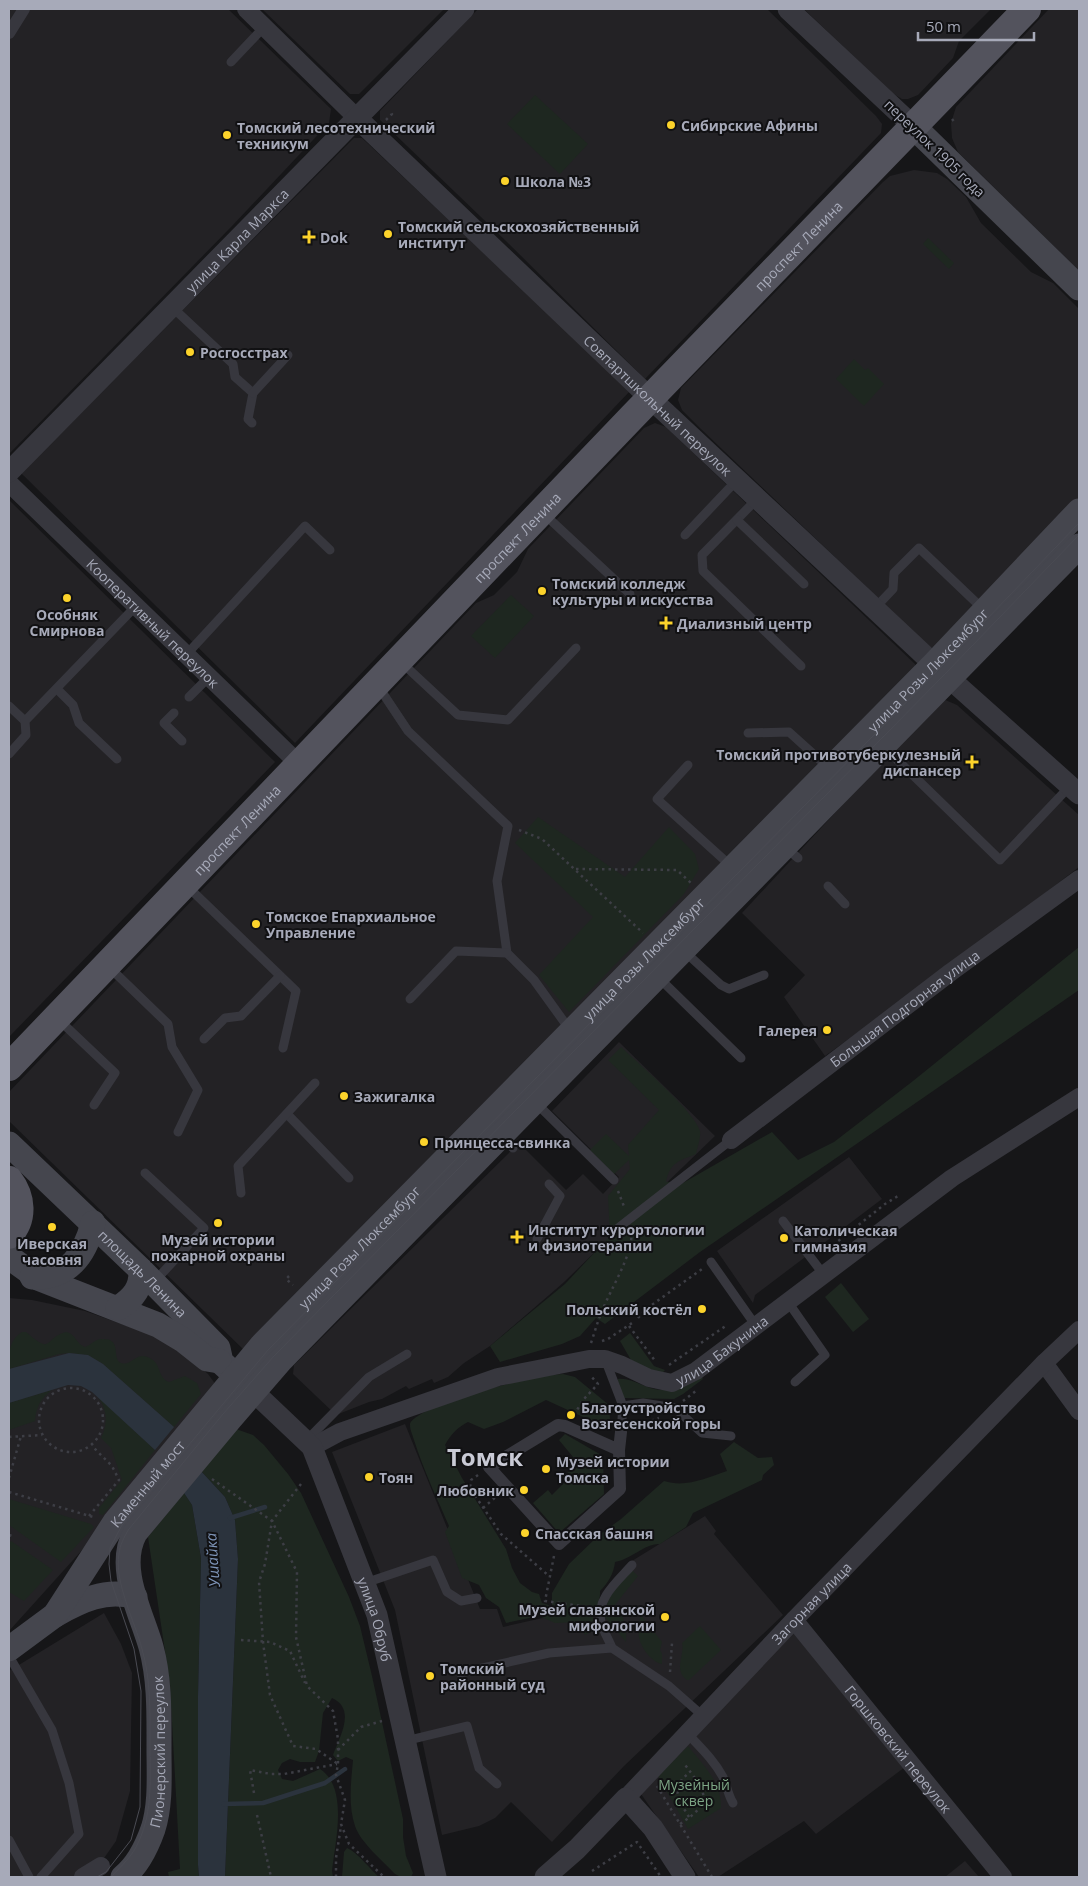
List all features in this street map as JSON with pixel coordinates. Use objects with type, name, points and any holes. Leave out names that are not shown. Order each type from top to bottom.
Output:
[{"type":"main road","name":"проспект Ленина","points":[[9,1067],[650,398],[1027,9]]},
{"type":"main road","name":"переулок 1905 года","points":[[914,127],[1079,288]]},
{"type":"main road","name":"улица Розы Люксембург","points":[[218,1414],[254,1392],[389,1228],[507,1142],[580,1039],[658,977],[684,951],[781,843],[884,747],[942,672],[984,610],[1079,511]]},
{"type":"main road","name":"улица Розы Люксембург","points":[[218,1414],[228,1368],[262,1345],[389,1228],[580,1039],[733,868],[781,843],[830,769],[942,672],[1079,546]]},
{"type":"main road","name":"площадь Ленина","points":[[9,1144],[147,1276],[218,1348],[228,1368]]},
{"type":"main road","points":[[9,1180],[57,1189]]},
{"type":"main road","points":[[9,1180],[16,1190],[20,1201],[20,1213],[17,1224],[9,1235]]},
{"type":"main road","points":[[38,1278],[58,1273],[71,1266],[80,1257],[86,1246],[93,1224]]},
{"type":"main road","name":"площадь Ленина","points":[[9,1257],[38,1278],[118,1308],[170,1331],[207,1359],[228,1368]]},
{"type":"main road","points":[[118,1308],[130,1299],[139,1288],[142,1279],[147,1276]]},
{"type":"main road","name":"площадь Ленина","points":[[9,1277],[38,1278]]},
{"type":"main road","points":[[228,1368],[254,1392]]},
{"type":"main road","name":"Каменный мост","points":[[55,1615],[116,1524],[218,1414]]},
{"type":"main road","name":"Пионерский переулок","points":[[116,1524],[131,1540],[128,1564],[135,1597],[151,1648],[157,1685],[159,1790],[153,1828],[130,1876]]},
{"type":"main road","points":[[9,1649],[55,1615],[73,1605],[102,1595],[120,1594],[135,1597]]},
{"type":"street","points":[[9,33],[24,9]]},
{"type":"street","name":"Совпартшкольный переулок","points":[[246,9],[357,118],[757,499],[942,672],[1075,790]]},
{"type":"street","name":"улица Карла Маркса","points":[[9,472],[464,9]]},
{"type":"street","name":"переулок 1905 года","points":[[788,9],[914,127]]},
{"type":"street","name":"Кооперативный переулок","points":[[9,483],[298,764]]},
{"type":"street","name":"Большая Подгорная улица","points":[[731,1140],[951,972],[1079,880]]},
{"type":"street","name":"улица Бакунина","points":[[309,1444],[498,1377],[589,1359],[605,1359],[622,1364],[649,1378],[672,1383],[696,1371],[952,1178],[1079,1097]]},
{"type":"street","name":"Загорная улица","points":[[545,1877],[577,1849],[794,1620],[1044,1363],[1079,1330]]},
{"type":"street","points":[[1044,1363],[1079,1411]]},
{"type":"street","name":"улица Обруб","points":[[254,1392],[309,1444],[377,1615],[436,1877]]},
{"type":"street","points":[[619,1450],[565,1426],[558,1425],[489,1467],[559,1544],[620,1488],[619,1450],[621,1432]]},
{"type":"street","name":"Горшковский переулок","points":[[794,1620],[1003,1877]]},
{"type":"street","points":[[626,1798],[652,1828],[685,1877]]},
{"type":"street","points":[[83,1877],[101,1866]]},
{"type":"lane","points":[[231,62],[264,27]]},
{"type":"lane","points":[[172,307],[233,364],[235,377],[253,393]]},
{"type":"lane","points":[[252,423],[248,419],[253,393],[288,356]]},
{"type":"lane","points":[[684,535],[738,480]]},
{"type":"lane","points":[[757,499],[702,555],[703,571],[802,666]]},
{"type":"lane","points":[[541,512],[630,594]]},
{"type":"lane","points":[[737,520],[804,584]]},
{"type":"lane","points":[[186,655],[305,526],[330,550]]},
{"type":"lane","points":[[875,609],[893,589],[894,573],[919,548],[984,610]]},
{"type":"lane","points":[[25,721],[135,607]]},
{"type":"lane","points":[[399,660],[458,715],[508,720],[576,648]]},
{"type":"lane","points":[[189,697],[209,677]]},
{"type":"lane","points":[[377,684],[408,731],[508,826],[498,881],[507,953],[534,980],[565,1025],[580,1039]]},
{"type":"lane","points":[[57,689],[73,705],[79,722],[117,759]]},
{"type":"lane","points":[[9,706],[25,721],[26,735],[9,754]]},
{"type":"lane","points":[[174,713],[164,724],[182,741]]},
{"type":"lane","points":[[748,733],[789,732],[830,769]]},
{"type":"lane","points":[[884,747],[1000,860],[1075,790]]},
{"type":"lane","points":[[688,765],[657,799],[733,868]]},
{"type":"lane","points":[[185,883],[296,991],[284,1048]]},
{"type":"lane","points":[[828,886],[846,904]]},
{"type":"lane","points":[[684,951],[721,985],[729,988],[764,975]]},
{"type":"lane","points":[[410,999],[456,952],[507,953]]},
{"type":"lane","points":[[106,964],[168,1024],[172,1047],[198,1090],[178,1132]]},
{"type":"lane","points":[[204,1039],[225,1018],[241,1016],[280,976]]},
{"type":"lane","points":[[658,977],[741,1058]]},
{"type":"lane","points":[[56,1016],[115,1073],[94,1106]]},
{"type":"lane","points":[[241,1193],[238,1166],[315,1083]]},
{"type":"lane","points":[[535,1102],[614,1180]]},
{"type":"lane","points":[[287,1114],[349,1178]]},
{"type":"lane","points":[[612,1232],[731,1140]]},
{"type":"lane","points":[[145,1173],[204,1228],[147,1276]]},
{"type":"lane","points":[[537,1239],[560,1196],[550,1184]]},
{"type":"lane","points":[[783,1221],[824,1275]]},
{"type":"lane","points":[[711,1262],[756,1326]]},
{"type":"lane","points":[[788,1302],[825,1355],[795,1382]]},
{"type":"lane","points":[[309,1444],[369,1377],[407,1354]]},
{"type":"lane","points":[[605,1359],[623,1406],[621,1432]]},
{"type":"lane","points":[[623,1406],[643,1403],[675,1408],[702,1433],[731,1436]]},
{"type":"lane","points":[[364,1583],[433,1560],[447,1592],[461,1600],[478,1598]]},
{"type":"lane","points":[[632,1564],[604,1597],[600,1608],[601,1622],[612,1648],[669,1686],[703,1716]]},
{"type":"lane","points":[[460,1673],[549,1653],[612,1648]]},
{"type":"lane","points":[[9,1656],[52,1730],[68,1783],[79,1834],[40,1877]]},
{"type":"lane","points":[[404,1741],[467,1726],[479,1768],[497,1784]]},
{"type":"lane","points":[[687,1733],[712,1759],[723,1777],[733,1803]]},
{"type":"lane","points":[[9,1840],[30,1877]]},
{"type":"path","points":[[383,123],[392,114]]},
{"type":"path","points":[[952,119],[956,124]]},
{"type":"path","points":[[508,826],[542,840],[576,869],[649,939]]},
{"type":"path","points":[[576,869],[677,870],[697,889]]},
{"type":"path","points":[[590,1345],[633,1239]]},
{"type":"path","points":[[638,1318],[646,1309],[711,1262]]},
{"type":"path","points":[[608,1340],[632,1323]]},
{"type":"path","points":[[565,1426],[583,1400],[598,1384],[590,1376]]},
{"type":"path","points":[[68,1388],[78,1389],[93,1397],[101,1411],[102,1427],[98,1437],[91,1445],[76,1452],[64,1452],[53,1448],[42,1435],[38,1418],[44,1402],[57,1391],[68,1388]]},
{"type":"path","points":[[9,1437],[42,1435]]},
{"type":"path","points":[[9,1478],[20,1436]]},
{"type":"path","points":[[89,1516],[119,1480],[112,1466],[91,1445]]},
{"type":"path","points":[[489,1467],[471,1480],[469,1484],[472,1492],[501,1534],[550,1576]]},
{"type":"path","points":[[212,1479],[272,1521],[297,1572],[296,1637],[307,1686]]},
{"type":"path","points":[[301,1484],[272,1521],[259,1582],[263,1642],[270,1695],[293,1746],[316,1749],[338,1764]]},
{"type":"path","points":[[483,1508],[507,1487]]},
{"type":"path","points":[[9,1492],[116,1524]]},
{"type":"path","points":[[9,1534],[15,1537]]},
{"type":"path","points":[[559,1544],[552,1559],[545,1601],[588,1607],[601,1622]]},
{"type":"path","points":[[241,1640],[270,1642],[290,1651],[307,1686],[332,1711],[338,1750],[336,1775],[345,1800],[336,1858],[336,1877]]},
{"type":"path","points":[[669,1686],[672,1643]]},
{"type":"path","points":[[338,1750],[361,1727],[386,1720]]},
{"type":"path","points":[[673,1748],[699,1784],[704,1799],[701,1808],[680,1824]]},
{"type":"path","points":[[254,1793],[250,1770],[270,1774],[284,1774],[338,1764]]},
{"type":"path","points":[[690,1772],[682,1779],[677,1791],[681,1804],[690,1818]]},
{"type":"path","points":[[649,1773],[712,1877]]},
{"type":"path","points":[[257,1815],[271,1877]]},
{"type":"path","points":[[341,1824],[349,1844],[384,1877]]},
{"type":"path","points":[[592,1871],[637,1842],[660,1877]]},
{"type":"shaded area","points":[[11,9],[228,9],[331,109],[329,123],[232,226],[9,454],[9,12]]},
{"type":"shaded area","points":[[262,9],[444,9],[359,94],[350,94]]},
{"type":"shaded area","points":[[478,9],[767,9],[876,116],[882,124],[881,133],[645,379],[507,242],[380,120],[380,111]]},
{"type":"shaded area","points":[[804,9],[991,9],[959,41],[953,58],[918,95],[902,99],[892,93]]},
{"type":"shaded area","points":[[1049,9],[1079,9],[1079,271],[958,152],[952,138],[951,123],[956,107]]},
{"type":"shaded area","points":[[354,138],[362,138],[630,391],[295,743],[21,473]]},
{"type":"shaded area","points":[[914,170],[937,173],[947,179],[966,197],[981,223],[1031,272],[1053,283],[1079,309],[1079,502],[934,648],[929,647],[701,429],[682,410],[678,400],[681,388],[883,182],[890,176]]},
{"type":"shaded area","points":[[655,423],[666,427],[915,664],[915,669],[245,1351],[10,1122],[9,1092],[476,603],[494,595],[517,572],[528,549],[644,428]]},
{"type":"shaded area","points":[[9,500],[275,762],[9,1037]]},
{"type":"shaded area","points":[[943,699],[957,705],[1079,815],[1079,867],[949,967],[825,1056],[784,997],[805,975],[742,913],[939,701]]},
{"type":"shaded area","name":"Институт курортологии и физиотерапии","points":[[619,1042],[715,1136],[563,1283],[490,1346],[464,1363],[448,1377],[434,1383],[432,1379],[409,1389],[406,1386],[382,1399],[336,1415],[293,1374],[294,1365],[519,1143],[566,1190],[583,1174],[603,1194],[619,1177],[552,1111]]},
{"type":"shaded area","name":"Католическая гимназия","points":[[849,1157],[882,1199],[755,1295],[753,1303],[717,1251]]},
{"type":"shaded area","points":[[9,1298],[32,1300],[85,1311],[144,1332],[158,1338],[190,1359],[208,1374],[216,1385],[101,1529],[9,1631]]},
{"type":"shaded area","points":[[405,1424],[480,1609],[497,1609],[503,1627],[547,1617],[594,1617],[601,1596],[627,1564],[705,1516],[716,1531],[714,1534],[783,1615],[624,1766],[552,1842],[511,1802],[495,1818],[479,1826],[442,1835],[395,1610],[332,1452]]},
{"type":"shaded area","points":[[104,1613],[121,1644],[132,1673],[130,1791],[116,1841],[102,1861],[73,1877],[9,1877],[9,1671]]},
{"type":"shaded area","points":[[793,1633],[905,1767],[816,1834],[804,1821],[718,1877],[699,1877],[641,1794]]},
{"type":"shaded area","points":[[965,1861],[979,1877],[945,1877]]},
{"type":"green space","points":[[535,95],[588,144],[560,174],[507,124]]},
{"type":"green space","points":[[928,238],[954,263],[949,269],[923,244]]},
{"type":"green space","points":[[854,359],[865,370],[868,368],[884,384],[864,406],[836,379]]},
{"type":"green space","points":[[511,595],[534,616],[495,658],[471,636]]},
{"type":"green space","points":[[538,817],[625,877],[669,827],[695,854],[699,869],[684,894],[569,1012],[539,975],[593,917],[515,843]]},
{"type":"green space","points":[[1079,947],[1079,990],[700,1252],[605,1324],[596,1318],[580,1336],[562,1344],[500,1362],[490,1346],[565,1284],[610,1236],[608,1196],[630,1169],[629,1160],[614,1174],[590,1150],[606,1134],[629,1156],[628,1145],[659,1110],[608,1060],[621,1047],[677,1100],[688,1112],[700,1131],[696,1154],[676,1163],[670,1170],[666,1182],[683,1183],[772,1132],[798,1160],[834,1142]]},
{"type":"green space","points":[[841,1283],[869,1319],[853,1332],[825,1297]]},
{"type":"green space","points":[[22,1332],[26,1332],[45,1344],[66,1332],[85,1347],[97,1340],[108,1340],[115,1345],[118,1361],[121,1363],[125,1364],[143,1356],[147,1357],[156,1363],[165,1380],[169,1382],[185,1376],[197,1383],[201,1394],[174,1427],[103,1364],[88,1355],[59,1354],[9,1369],[9,1353],[12,1344],[14,1339]]},
{"type":"green space","points":[[630,1333],[654,1366],[665,1370],[660,1376],[631,1360],[620,1341]]},
{"type":"green space","points":[[700,1373],[703,1379],[674,1399],[624,1398],[618,1385],[618,1379],[624,1379],[649,1388],[661,1390],[675,1386]]},
{"type":"green space","points":[[563,1374],[575,1377],[609,1405],[610,1420],[605,1427],[546,1400],[503,1422],[484,1429],[468,1422],[455,1431],[445,1445],[462,1478],[506,1549],[512,1568],[520,1583],[532,1592],[539,1594],[542,1603],[552,1606],[552,1593],[569,1564],[599,1535],[621,1519],[664,1481],[688,1483],[727,1471],[720,1454],[734,1442],[758,1458],[772,1457],[774,1465],[763,1475],[762,1480],[693,1513],[686,1527],[660,1544],[649,1546],[615,1562],[610,1578],[600,1591],[593,1616],[593,1631],[585,1635],[578,1622],[555,1623],[539,1616],[506,1623],[499,1607],[486,1598],[479,1585],[462,1578],[445,1532],[449,1526],[430,1483],[410,1427],[415,1418],[445,1403],[526,1379]]},
{"type":"green space","points":[[52,1390],[40,1403],[35,1421],[9,1430],[9,1403]]},
{"type":"green space","points":[[95,1394],[155,1450],[103,1515],[99,1514],[99,1508],[122,1480],[111,1448],[101,1438],[104,1432],[106,1415],[102,1404]]},
{"type":"green space","points":[[236,1429],[253,1435],[264,1445],[301,1493],[349,1597],[360,1626],[372,1676],[403,1819],[406,1856],[413,1873],[411,1877],[401,1877],[395,1874],[367,1845],[355,1826],[351,1802],[353,1760],[346,1757],[338,1761],[333,1755],[344,1724],[344,1709],[332,1698],[323,1713],[319,1751],[315,1762],[300,1762],[290,1759],[282,1763],[278,1770],[282,1779],[293,1781],[320,1769],[329,1778],[335,1789],[338,1816],[333,1877],[225,1877],[238,1559],[235,1520],[225,1497],[201,1471]]},
{"type":"green space","points":[[565,1434],[603,1456],[604,1494],[559,1533],[533,1503],[548,1490],[552,1495],[568,1479],[565,1475],[578,1463],[559,1440]]},
{"type":"green space","points":[[184,1493],[192,1505],[201,1558],[198,1696],[199,1877],[169,1877],[168,1872],[180,1869],[170,1685],[148,1537]]},
{"type":"green space","points":[[9,1499],[91,1524],[94,1527],[61,1562],[9,1525]]},
{"type":"green space","points":[[11,1541],[53,1570],[24,1601],[9,1592],[9,1543]]},
{"type":"green space","points":[[632,1570],[638,1576],[614,1606],[621,1614],[624,1622],[626,1642],[604,1616],[611,1596]]},
{"type":"green space","points":[[641,1615],[662,1642],[660,1650],[662,1664],[649,1656],[642,1647],[638,1632]]},
{"type":"green space","points":[[700,1626],[721,1650],[687,1680],[683,1676],[680,1667],[682,1643]]},
{"type":"green space","name":"Музейный сквер","points":[[688,1746],[715,1782],[721,1808],[688,1829],[658,1776]]},
{"type":"green space","points":[[347,1848],[379,1877],[342,1877],[344,1852]]},
{"type":"water","points":[[69,1353],[88,1355],[103,1364],[174,1427],[155,1450],[92,1392],[81,1386],[68,1385],[9,1403],[9,1369]]},
{"type":"water","name":"Ушайка","points":[[201,1471],[225,1497],[235,1520],[238,1559],[225,1877],[199,1877],[198,1865],[198,1696],[201,1558],[192,1505],[184,1493]]},
{"type":"waterway","points":[[230,1518],[265,1507]]},
{"type":"waterway","points":[[223,1804],[263,1803],[325,1783],[345,1769]]},
{"type":"tram line","points":[[97,1877],[106,1872],[131,1840],[140,1807],[141,1691],[134,1649],[111,1581],[109,1564],[110,1548],[122,1525],[268,1350],[939,669],[1079,523]]},
{"type":"tram line","points":[[111,1877],[130,1856],[139,1841],[147,1817],[150,1793],[150,1708],[147,1672],[139,1638],[122,1589],[118,1565],[120,1547],[129,1529],[223,1414],[274,1356],[945,674],[1079,535]]},
{"type":"place","name":"Сибирские Афины","points":[[671,125]]},
{"type":"place","name":"Томский лесотехнический техникум","points":[[227,135]]},
{"type":"place","name":"Школа №3","points":[[505,181]]},
{"type":"place","name":"Томский сельскохозяйственный институт","points":[[388,234]]},
{"type":"place","name":"Dok","points":[[309,237]]},
{"type":"place","name":"Росгосстрах","points":[[190,352]]},
{"type":"place","name":"Томский колледж культуры и искусства","points":[[542,591]]},
{"type":"place","name":"Особняк Смирнова","points":[[67,598]]},
{"type":"place","name":"Диализный центр","points":[[666,623]]},
{"type":"place","name":"Томский противотуберкулезный диспансер","points":[[972,762]]},
{"type":"place","name":"Томское Епархиальное Управление","points":[[256,924]]},
{"type":"place","name":"Галерея","points":[[827,1030]]},
{"type":"place","name":"Зажигалка","points":[[344,1096]]},
{"type":"place","name":"Принцесса-свинка","points":[[424,1142]]},
{"type":"place","name":"Музей истории пожарной охраны","points":[[218,1223]]},
{"type":"place","name":"Иверская часовня","points":[[52,1227]]},
{"type":"place","name":"Институт курортологии и физиотерапии","points":[[517,1237]]},
{"type":"place","name":"Католическая гимназия","points":[[784,1238]]},
{"type":"place","name":"Польский костёл","points":[[702,1309]]},
{"type":"place","name":"Благоустройство Возгесенской горы","points":[[571,1415]]},
{"type":"place","name":"Музей истории Томска","points":[[546,1469]]},
{"type":"place","name":"Тоян","points":[[369,1477]]},
{"type":"place","name":"Любовник","points":[[524,1490]]},
{"type":"place","name":"Спасская башня","points":[[525,1533]]},
{"type":"place","name":"Музей славянской мифологии","points":[[665,1617]]},
{"type":"place","name":"Томский районный суд","points":[[430,1676]]},
{"type":"district","name":"Томск","points":[[485,1456]]}]
